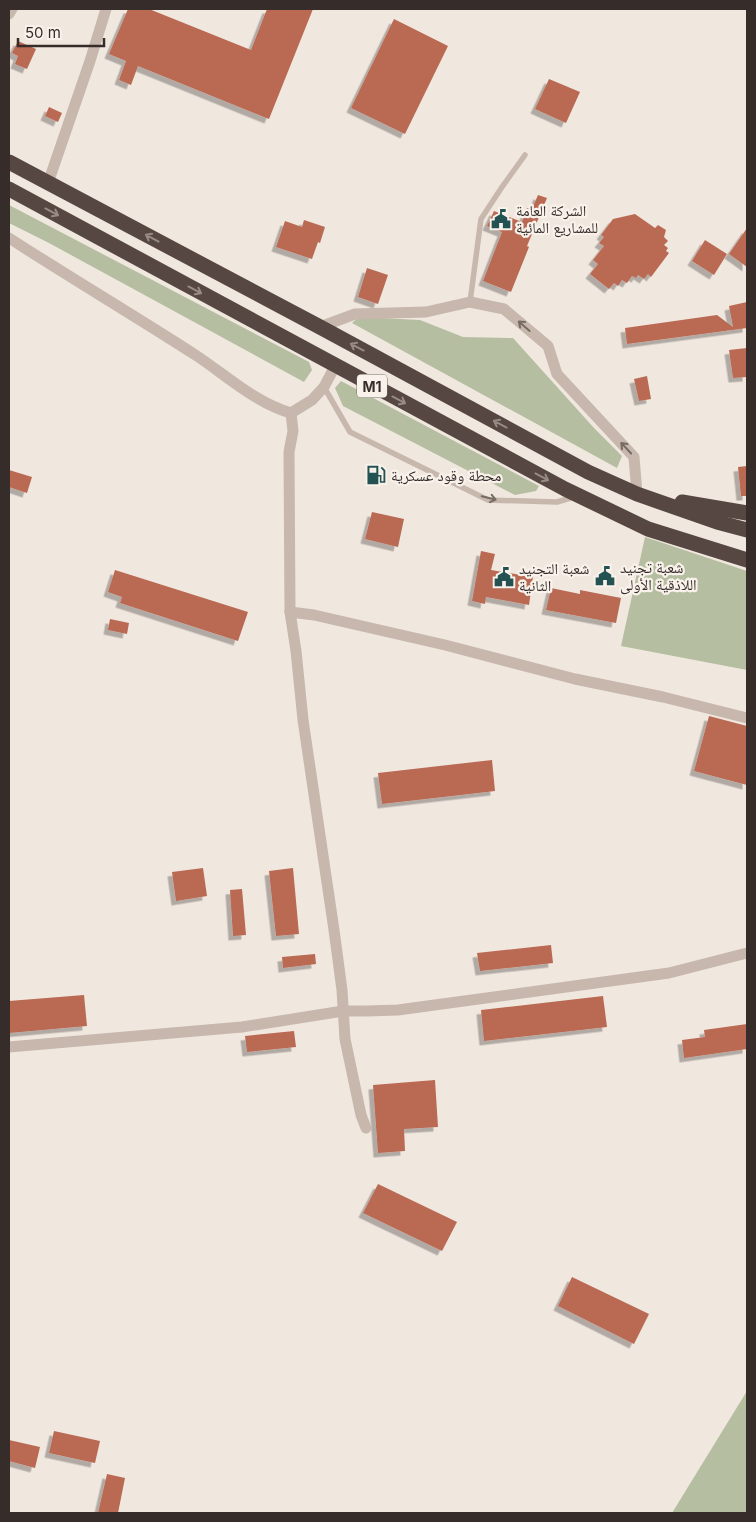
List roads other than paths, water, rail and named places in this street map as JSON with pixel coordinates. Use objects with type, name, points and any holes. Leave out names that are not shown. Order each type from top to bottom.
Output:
[{"type":"highway","name":"M1","points":[[9,162],[320,326],[588,472],[637,494],[717,522],[747,530]]},
{"type":"highway","name":"M1","points":[[9,189],[578,496],[648,529],[747,559]]},
{"type":"highway","points":[[637,494],[747,513]]},
{"type":"street","points":[[9,14],[12,9]]},
{"type":"street","points":[[48,183],[106,9]]},
{"type":"street","points":[[9,238],[197,356],[263,401],[291,413]]},
{"type":"street","points":[[320,326],[355,314],[426,312],[470,302],[504,309],[548,346],[557,374],[634,457],[637,494]]},
{"type":"street","points":[[291,413],[312,400],[324,387],[335,366]]},
{"type":"street","points":[[291,413],[293,431],[289,452],[290,612],[303,720],[334,930],[345,1039],[361,1115],[366,1128]]},
{"type":"street","points":[[290,612],[322,617],[445,645],[575,679],[663,697],[747,718]]},
{"type":"street","points":[[9,1047],[242,1027],[343,1011],[398,1010],[669,973],[747,953]]},
{"type":"lane","points":[[470,302],[481,219],[525,155]]},
{"type":"lane","points":[[324,387],[350,432],[488,500],[557,502],[578,496]]},
{"type":"place","name":"الشركة العامة للمشاريع المائية","points":[[501,219]]},
{"type":"place","name":"محطة وقود عسكرية","points":[[376,475]]},
{"type":"place","name":"شعبة تجنيد اللاذقية الأولى","points":[[605,576]]},
{"type":"place","name":"شعبة التجنيد الثانية","points":[[504,577]]}]
